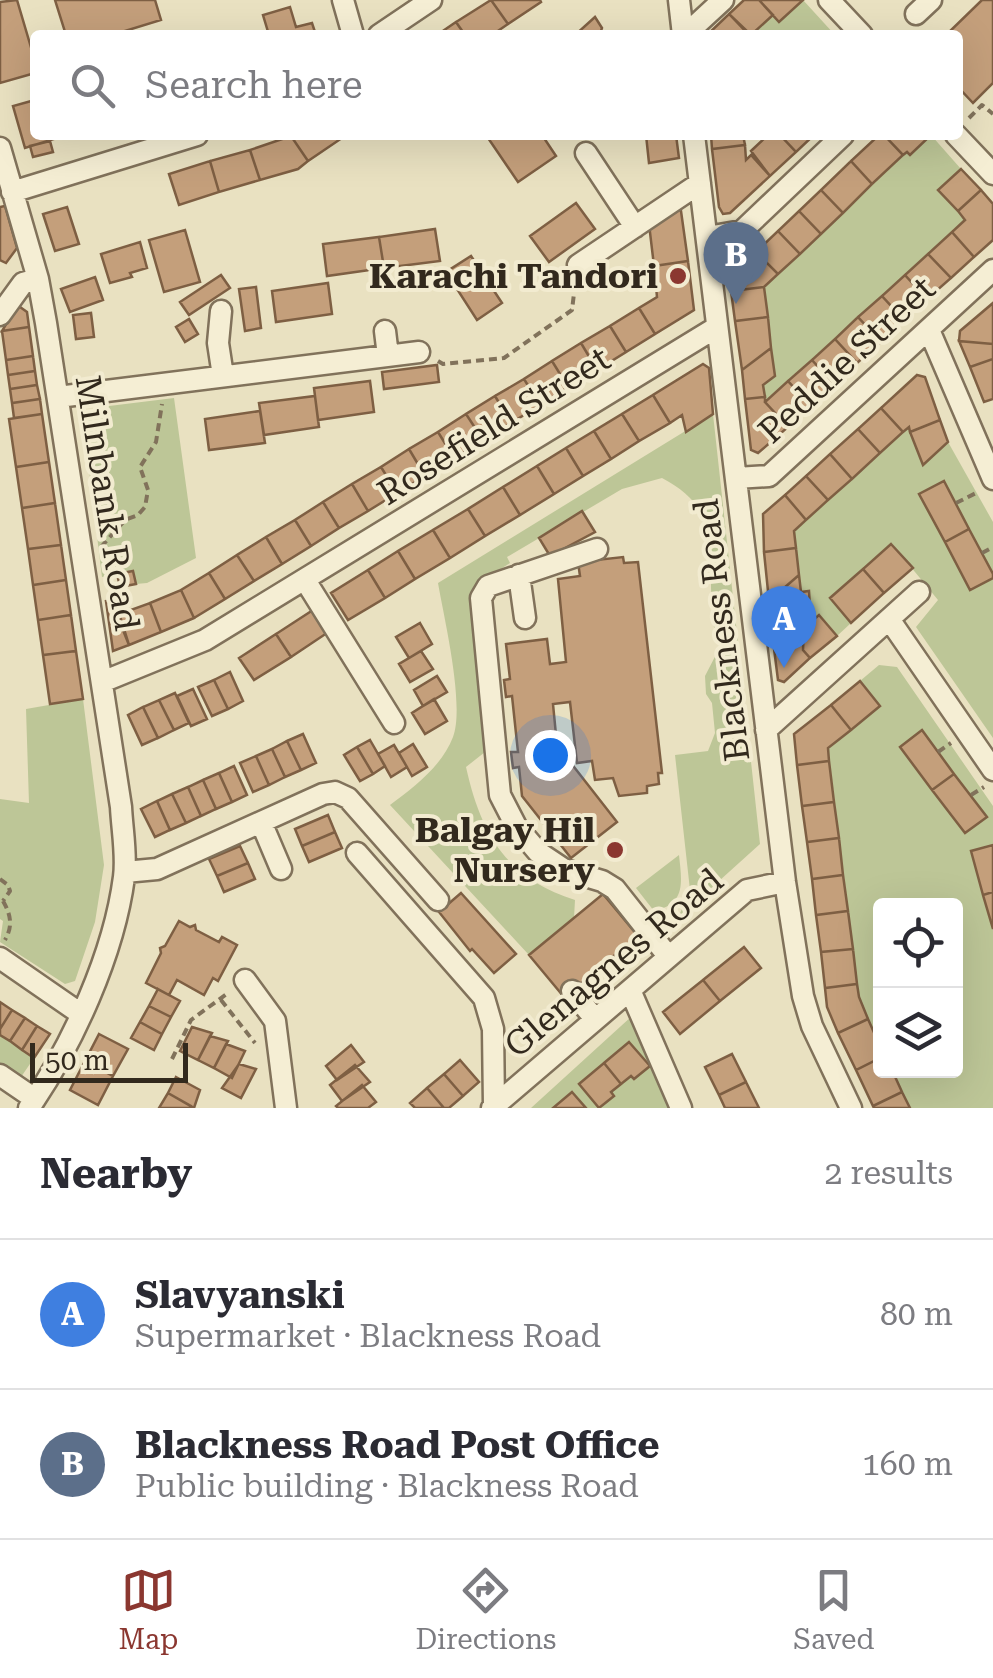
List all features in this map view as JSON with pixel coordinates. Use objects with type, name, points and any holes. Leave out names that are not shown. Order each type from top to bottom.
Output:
[{"type":"street","points":[[343,0],[352,30]]},
{"type":"street","points":[[387,30],[431,0]]},
{"type":"street","points":[[679,0],[683,30]]},
{"type":"street","points":[[690,30],[723,0]]},
{"type":"street","points":[[829,0],[857,30]]},
{"type":"street","points":[[963,132],[993,174]]},
{"type":"street","points":[[12,192],[182,140]]},
{"type":"street","name":"Blackness Road","points":[[695,140],[785,882],[812,1026],[851,1108]]},
{"type":"street","points":[[708,237],[742,231],[838,140]]},
{"type":"street","name":"Milnbank Road","points":[[0,148],[38,279],[121,806],[125,872],[114,932],[80,1014],[32,1104]]},
{"type":"street","points":[[586,153],[635,227]]},
{"type":"street","points":[[578,266],[700,183]]},
{"type":"street","name":"Peddie Street","points":[[736,478],[769,476],[993,270]]},
{"type":"street","points":[[0,314],[23,283],[38,279]]},
{"type":"street","points":[[221,311],[218,344],[223,376]]},
{"type":"street","name":"Rosefield Street","points":[[102,682],[204,640],[717,327]]},
{"type":"street","points":[[928,330],[972,438],[993,478]]},
{"type":"street","points":[[385,332],[388,356]]},
{"type":"street","points":[[58,397],[420,352]]},
{"type":"street","points":[[597,548],[488,586],[481,598],[500,795],[516,826],[538,852],[565,870],[615,889],[668,956]]},
{"type":"street","points":[[519,574],[525,618]]},
{"type":"street","points":[[306,580],[394,723]]},
{"type":"street","points":[[766,730],[919,592]]},
{"type":"street","points":[[889,619],[990,777]]},
{"type":"street","points":[[125,872],[157,869],[322,794],[335,792],[348,798],[438,900]]},
{"type":"street","points":[[261,822],[281,868]]},
{"type":"street","points":[[358,853],[484,998],[493,1029],[493,1107]]},
{"type":"street","name":"Glenagnes Road","points":[[493,1107],[746,890],[785,882]]},
{"type":"street","points":[[0,958],[80,1014]]},
{"type":"street","points":[[245,980],[275,1021],[286,1108]]},
{"type":"street","points":[[630,990],[681,1108]]},
{"type":"street","points":[[572,991],[595,1020]]},
{"type":"street","points":[[0,1075],[32,1104]]},
{"type":"path","points":[[963,125],[982,105],[993,114]]},
{"type":"path","points":[[420,352],[442,364],[504,358],[572,310],[578,266]]},
{"type":"path","points":[[81,550],[99,548],[145,507],[148,490],[140,466],[156,442],[162,384]]},
{"type":"path","points":[[956,504],[974,494]]},
{"type":"path","points":[[982,553],[993,547]]},
{"type":"path","points":[[938,752],[955,740]]},
{"type":"path","points":[[971,795],[990,777]]},
{"type":"path","points":[[0,878],[10,891],[1,902],[9,912],[11,930],[0,948]]},
{"type":"path","points":[[172,1059],[191,1020],[245,980]]},
{"type":"path","points":[[220,999],[269,1061],[281,1059]]},
{"type":"green space","points":[[803,0],[830,30],[756,30],[773,15]]},
{"type":"green space","points":[[926,140],[935,140],[961,169],[938,190],[965,220],[765,402],[763,385],[775,376],[764,287],[907,152],[911,155]]},
{"type":"green space","points":[[174,398],[196,558],[147,583],[136,584],[133,571],[102,577],[86,445],[89,418],[101,407]]},
{"type":"green space","points":[[713,414],[760,844],[678,918],[690,890],[675,755],[708,751],[715,733],[705,676],[720,647],[711,617],[716,611],[711,591],[709,537],[691,499],[662,478],[622,489],[507,557],[510,563],[482,581],[472,608],[485,752],[466,767],[472,791],[489,833],[514,866],[551,891],[575,900],[574,918],[529,955],[390,805],[435,767],[453,737],[455,683],[438,583]]},
{"type":"green space","points":[[909,427],[923,464],[948,442],[993,522],[993,738],[916,627],[938,600],[892,544],[830,598],[851,623],[837,636],[804,628],[802,608],[810,606],[809,592],[801,592],[794,531]]},
{"type":"green space","points":[[879,665],[897,667],[993,806],[993,1108],[910,1108],[895,1078],[963,1078],[963,898],[873,898],[873,1030],[859,997],[828,748],[880,706],[860,681]]},
{"type":"green space","points":[[83,699],[104,865],[95,922],[75,981],[65,984],[0,942],[0,799],[29,803],[26,709]]},
{"type":"green space","points":[[679,855],[681,883],[677,898],[654,911],[636,888]]},
{"type":"green space","points":[[632,1016],[673,1108],[531,1108]]},
{"type":"green space","points":[[0,1035],[34,1058],[19,1080],[0,1068]]},
{"type":"building","points":[[17,0],[30,44],[30,74],[0,83],[0,2]]},
{"type":"building","points":[[55,0],[155,0],[161,20],[128,30],[64,30]]},
{"type":"building","points":[[491,0],[540,0],[541,2],[508,24]]},
{"type":"building","points":[[491,0],[508,24],[499,30],[462,30],[456,22]]},
{"type":"building","points":[[744,0],[759,0],[773,15],[756,30],[746,30],[729,14]]},
{"type":"building","points":[[759,0],[803,0],[779,22]]},
{"type":"building","points":[[982,0],[993,0],[993,83],[973,103],[963,92],[963,30],[951,30]]},
{"type":"building","points":[[290,7],[296,27],[312,23],[314,30],[268,30],[263,15]]},
{"type":"building","points":[[729,14],[744,30],[712,30]]},
{"type":"building","points":[[595,17],[602,28],[601,30],[581,30]]},
{"type":"building","points":[[456,22],[462,30],[444,30]]},
{"type":"building","points":[[30,101],[30,140],[51,140],[25,148],[13,106]]},
{"type":"building","points":[[279,140],[294,140],[308,161],[298,169],[260,180],[250,150]]},
{"type":"building","points":[[294,140],[339,140],[308,161]]},
{"type":"building","points":[[489,140],[545,140],[556,156],[518,182]]},
{"type":"building","points":[[647,140],[677,140],[679,158],[649,163]]},
{"type":"building","points":[[711,140],[744,140],[745,145],[712,149]]},
{"type":"building","points":[[763,140],[785,140],[796,152],[770,176],[751,151]]},
{"type":"building","points":[[785,140],[809,140],[796,152]]},
{"type":"building","points":[[874,140],[889,140],[903,155],[872,184],[851,161]]},
{"type":"building","points":[[889,140],[926,140],[910,155],[903,155]]},
{"type":"building","points":[[50,141],[53,152],[33,157],[30,146]]},
{"type":"building","points":[[745,145],[746,160],[751,155],[770,176],[730,213],[723,214],[712,149]]},
{"type":"building","points":[[250,150],[260,180],[219,192],[210,161]]},
{"type":"building","points":[[210,161],[219,192],[179,205],[169,174]]},
{"type":"building","points":[[851,161],[872,184],[843,213],[821,190]]},
{"type":"building","points":[[961,169],[981,190],[958,211],[938,190]]},
{"type":"building","points":[[821,190],[843,213],[821,234],[799,211]]},
{"type":"building","points":[[981,190],[993,204],[993,240],[974,257],[952,232],[965,220],[958,211]]},
{"type":"building","points":[[576,203],[595,229],[549,262],[530,236]]},
{"type":"building","points":[[5,206],[17,248],[6,263],[0,260],[0,207]]},
{"type":"building","points":[[67,207],[79,244],[55,251],[43,214]]},
{"type":"building","points":[[677,208],[681,211],[688,261],[654,266],[649,224]]},
{"type":"building","points":[[799,211],[821,234],[800,254],[778,231]]},
{"type":"building","points":[[435,229],[440,261],[384,268],[379,237]]},
{"type":"building","points":[[185,230],[200,282],[164,292],[149,240]]},
{"type":"building","points":[[778,231],[800,254],[778,274],[756,252]]},
{"type":"building","points":[[952,232],[974,257],[951,278],[928,254]]},
{"type":"building","points":[[379,237],[384,268],[327,276],[323,244]]},
{"type":"building","points":[[140,242],[147,268],[110,283],[101,254]]},
{"type":"building","points":[[756,252],[778,274],[764,287],[731,291],[730,275]]},
{"type":"building","points":[[928,254],[951,278],[927,299],[905,275]]},
{"type":"building","points":[[471,256],[502,303],[477,320],[446,272]]},
{"type":"building","points":[[688,261],[694,310],[655,334],[639,308],[657,297],[654,266]]},
{"type":"building","points":[[221,275],[230,288],[189,315],[180,302]]},
{"type":"building","points":[[905,275],[927,299],[904,320],[882,296]]},
{"type":"building","points":[[95,277],[103,300],[70,312],[61,289]]},
{"type":"building","points":[[328,283],[332,314],[276,322],[272,291]]},
{"type":"building","points":[[256,287],[261,328],[245,331],[239,289]]},
{"type":"building","points":[[764,287],[768,317],[735,321],[731,291]]},
{"type":"building","points":[[882,296],[904,320],[881,342],[858,317]]},
{"type":"building","points":[[993,303],[993,344],[959,341],[960,331]]},
{"type":"building","points":[[20,307],[27,312],[29,327],[2,331],[15,309]]},
{"type":"building","points":[[639,308],[655,334],[626,352],[610,326]]},
{"type":"building","points":[[91,313],[94,337],[76,339],[73,315]]},
{"type":"building","points":[[768,317],[771,348],[742,370],[735,321]]},
{"type":"building","points":[[858,317],[881,342],[857,363],[835,339]]},
{"type":"building","points":[[189,319],[198,334],[185,342],[176,327]]},
{"type":"building","points":[[610,326],[626,352],[597,370],[581,343]]},
{"type":"building","points":[[29,327],[33,356],[6,360],[2,331]]},
{"type":"building","points":[[835,339],[857,363],[834,384],[812,360]]},
{"type":"building","points":[[959,341],[993,344],[993,359],[970,367]]},
{"type":"building","points":[[581,343],[597,370],[568,387],[552,361]]},
{"type":"building","points":[[771,348],[775,376],[763,385],[765,397],[745,399],[742,370]]},
{"type":"building","points":[[33,356],[35,371],[8,375],[6,360]]},
{"type":"building","points":[[993,359],[993,399],[984,402],[970,367]]},
{"type":"building","points":[[812,360],[834,384],[811,406],[788,381]]},
{"type":"building","points":[[552,361],[568,387],[540,405],[524,379]]},
{"type":"building","points":[[703,364],[709,368],[713,414],[686,432],[682,415],[670,423],[653,395]]},
{"type":"building","points":[[437,365],[439,382],[384,389],[382,372]]},
{"type":"building","points":[[35,371],[37,385],[10,389],[8,375]]},
{"type":"building","points":[[917,375],[925,377],[940,420],[903,432],[881,408]]},
{"type":"building","points":[[524,379],[540,405],[511,423],[495,396]]},
{"type":"building","points":[[370,381],[374,412],[318,420],[314,388]]},
{"type":"building","points":[[788,381],[811,406],[788,427],[765,402]]},
{"type":"building","points":[[37,385],[40,399],[12,403],[10,389]]},
{"type":"building","points":[[653,395],[670,423],[639,441],[622,414]]},
{"type":"building","points":[[315,396],[319,427],[264,435],[259,403]]},
{"type":"building","points":[[495,396],[511,423],[483,440],[466,414]]},
{"type":"building","points":[[765,397],[765,402],[788,427],[758,453],[751,450],[745,399]]},
{"type":"building","points":[[40,399],[42,414],[14,418],[12,403]]},
{"type":"building","points":[[881,408],[903,432],[880,453],[858,429]]},
{"type":"building","points":[[260,411],[265,443],[209,450],[205,419]]},
{"type":"building","points":[[42,414],[49,462],[16,467],[9,419]]},
{"type":"building","points":[[466,414],[483,440],[454,458],[438,432]]},
{"type":"building","points":[[622,414],[639,441],[611,459],[594,431]]},
{"type":"building","points":[[940,420],[948,442],[923,465],[910,432]]},
{"type":"building","points":[[858,429],[880,453],[852,479],[830,454]]},
{"type":"building","points":[[594,431],[611,459],[583,476],[566,448]]},
{"type":"building","points":[[438,432],[454,458],[425,476],[409,449]]},
{"type":"building","points":[[566,448],[583,476],[554,494],[537,466]]},
{"type":"building","points":[[409,449],[425,476],[397,493],[381,467]]},
{"type":"building","points":[[830,454],[852,479],[828,500],[806,476]]},
{"type":"building","points":[[49,462],[55,503],[22,508],[16,467]]},
{"type":"building","points":[[537,466],[554,494],[520,515],[503,487]]},
{"type":"building","points":[[381,467],[397,493],[368,511],[352,484]]},
{"type":"building","points":[[806,476],[828,500],[806,520],[785,495]]},
{"type":"building","points":[[944,481],[969,529],[945,542],[919,494]]},
{"type":"building","points":[[352,484],[368,511],[339,528],[323,502]]},
{"type":"building","points":[[503,487],[520,515],[485,536],[468,509]]},
{"type":"building","points":[[785,495],[806,520],[794,531],[796,548],[764,552],[763,514]]},
{"type":"building","points":[[323,502],[339,528],[311,546],[295,520]]},
{"type":"building","points":[[55,503],[61,545],[28,549],[22,508]]},
{"type":"building","points":[[468,509],[485,536],[450,558],[433,530]]},
{"type":"building","points":[[582,511],[595,532],[550,556],[539,538]]},
{"type":"building","points":[[295,520],[311,546],[282,564],[266,537]]},
{"type":"building","points":[[969,529],[993,574],[993,578],[970,590],[945,542]]},
{"type":"building","points":[[433,530],[450,558],[415,579],[398,551]]},
{"type":"building","points":[[266,537],[282,564],[254,581],[237,555]]},
{"type":"building","points":[[891,544],[913,568],[884,593],[863,569]]},
{"type":"building","points":[[61,545],[66,580],[33,585],[28,549]]},
{"type":"building","points":[[796,548],[799,575],[769,601],[764,552]]},
{"type":"building","points":[[398,551],[415,579],[385,598],[368,570]]},
{"type":"building","points":[[237,555],[254,581],[225,599],[209,573]]},
{"type":"building","points":[[623,557],[624,563],[638,562],[662,773],[658,773],[659,784],[647,786],[647,793],[619,796],[613,778],[595,780],[592,761],[577,763],[570,702],[553,704],[557,745],[566,744],[567,758],[617,822],[571,858],[522,796],[519,767],[513,768],[511,752],[518,752],[512,696],[506,697],[504,680],[510,679],[506,644],[547,639],[550,664],[566,662],[558,579],[580,576],[578,562]]},
{"type":"building","points":[[863,569],[884,593],[851,623],[830,598]]},
{"type":"building","points":[[368,570],[385,598],[348,620],[331,593]]},
{"type":"building","points":[[133,571],[136,584],[120,587],[117,574]]},
{"type":"building","points":[[209,573],[225,599],[194,618],[181,590]]},
{"type":"building","points":[[799,575],[801,592],[809,591],[810,607],[802,608],[804,622],[771,625],[769,601]]},
{"type":"building","points":[[66,580],[71,615],[38,620],[33,585]]},
{"type":"building","points":[[181,590],[194,618],[161,632],[150,603]]},
{"type":"building","points":[[115,600],[129,645],[113,651],[106,601]]},
{"type":"building","points":[[150,603],[161,632],[129,645],[117,615]]},
{"type":"building","points":[[313,610],[327,633],[291,657],[276,634]]},
{"type":"building","points":[[71,615],[76,651],[43,655],[38,620]]},
{"type":"building","points":[[819,615],[837,636],[810,658],[803,650],[804,628]]},
{"type":"building","points":[[804,622],[803,650],[810,658],[784,682],[778,680],[771,625]]},
{"type":"building","points":[[420,623],[432,644],[409,658],[396,637]]},
{"type":"building","points":[[276,634],[291,657],[254,680],[239,658]]},
{"type":"building","points":[[76,651],[83,699],[50,704],[43,655]]},
{"type":"building","points":[[421,651],[433,669],[410,682],[399,664]]},
{"type":"building","points":[[230,672],[243,701],[228,709],[214,680]]},
{"type":"building","points":[[437,676],[447,692],[423,706],[414,690]]},
{"type":"building","points":[[214,680],[228,709],[212,716],[198,687]]},
{"type":"building","points":[[860,681],[880,706],[851,730],[831,705]]},
{"type":"building","points":[[193,689],[207,719],[191,726],[177,696]]},
{"type":"building","points":[[175,693],[189,723],[174,730],[159,700]]},
{"type":"building","points":[[434,699],[447,721],[425,734],[412,713]]},
{"type":"building","points":[[159,700],[174,730],[158,738],[143,707]]},
{"type":"building","points":[[831,705],[851,730],[828,748],[829,761],[797,765],[794,734]]},
{"type":"building","points":[[143,707],[158,738],[142,745],[128,715]]},
{"type":"building","points":[[922,730],[954,774],[932,790],[900,747]]},
{"type":"building","points":[[303,734],[316,763],[301,770],[287,741]]},
{"type":"building","points":[[370,740],[385,766],[373,774],[357,747]]},
{"type":"building","points":[[287,741],[301,770],[285,777],[272,749]]},
{"type":"building","points":[[413,744],[427,767],[412,776],[399,753]]},
{"type":"building","points":[[394,745],[407,767],[391,777],[378,754]]},
{"type":"building","points":[[357,747],[373,774],[360,781],[344,755]]},
{"type":"building","points":[[272,749],[285,777],[269,785],[256,756]]},
{"type":"building","points":[[256,756],[269,785],[253,792],[240,763]]},
{"type":"building","points":[[829,761],[834,802],[802,806],[797,765]]},
{"type":"building","points":[[234,766],[247,795],[232,802],[219,773]]},
{"type":"building","points":[[219,773],[232,802],[216,809],[203,780]]},
{"type":"building","points":[[954,774],[987,817],[965,833],[932,790]]},
{"type":"building","points":[[203,780],[216,809],[201,816],[188,787]]},
{"type":"building","points":[[188,787],[201,816],[186,823],[172,794]]},
{"type":"building","points":[[172,794],[186,823],[170,830],[157,801]]},
{"type":"building","points":[[157,801],[170,830],[155,837],[141,809]]},
{"type":"building","points":[[834,802],[839,838],[807,842],[802,806]]},
{"type":"building","points":[[328,815],[335,832],[302,846],[295,829]]},
{"type":"building","points":[[335,832],[342,848],[309,862],[302,846]]},
{"type":"building","points":[[839,838],[843,875],[812,879],[807,842]]},
{"type":"building","points":[[993,845],[993,892],[983,895],[971,851]]},
{"type":"building","points":[[240,846],[248,863],[217,876],[209,859]]},
{"type":"building","points":[[248,863],[255,879],[224,892],[217,876]]},
{"type":"building","points":[[843,875],[848,911],[816,915],[812,879]]},
{"type":"building","points":[[993,892],[993,929],[983,895]]},
{"type":"building","points":[[461,893],[516,954],[494,973],[470,951],[439,912]]},
{"type":"building","points":[[603,894],[638,936],[564,997],[529,955]]},
{"type":"building","points":[[848,911],[853,949],[821,952],[816,915]]},
{"type":"building","points":[[179,921],[190,927],[195,925],[196,930],[219,942],[222,937],[237,945],[218,981],[213,978],[204,995],[177,980],[169,995],[146,983],[160,948]]},
{"type":"building","points":[[744,947],[761,968],[720,1001],[703,980]]},
{"type":"building","points":[[853,949],[857,984],[825,988],[821,952]]},
{"type":"building","points":[[703,980],[720,1001],[680,1034],[663,1012]]},
{"type":"building","points":[[857,984],[868,1019],[838,1033],[827,1007],[825,988]]},
{"type":"building","points":[[158,989],[180,1001],[171,1017],[149,1006]]},
{"type":"building","points":[[0,1002],[12,1010],[0,1029]]},
{"type":"building","points":[[149,1006],[171,1017],[162,1034],[140,1022]]},
{"type":"building","points":[[12,1010],[25,1018],[10,1041],[0,1035],[0,1029]]},
{"type":"building","points":[[25,1018],[37,1026],[22,1050],[10,1041]]},
{"type":"building","points":[[868,1019],[873,1030],[873,1062],[856,1070],[838,1033]]},
{"type":"building","points":[[140,1022],[162,1034],[154,1050],[131,1038]]},
{"type":"building","points":[[37,1026],[50,1034],[34,1058],[22,1050]]},
{"type":"building","points":[[192,1027],[212,1033],[198,1060],[180,1051]]},
{"type":"building","points":[[99,1034],[128,1049],[113,1076],[85,1061]]},
{"type":"building","points":[[210,1036],[228,1041],[214,1068],[198,1060]]},
{"type":"building","points":[[629,1042],[650,1066],[621,1084],[604,1063]]},
{"type":"building","points":[[226,1044],[245,1051],[232,1078],[214,1068]]},
{"type":"building","points":[[351,1045],[364,1062],[337,1080],[326,1066]]},
{"type":"building","points":[[732,1054],[746,1082],[719,1095],[705,1067]]},
{"type":"building","points":[[460,1060],[479,1082],[463,1096],[444,1074]]},
{"type":"building","points":[[85,1061],[113,1076],[98,1105],[70,1090]]},
{"type":"building","points":[[873,1062],[873,1078],[896,1078],[902,1092],[873,1106],[856,1070]]},
{"type":"building","points":[[604,1063],[621,1084],[599,1108],[579,1084]]},
{"type":"building","points":[[239,1064],[256,1069],[241,1098],[222,1088]]},
{"type":"building","points":[[355,1065],[370,1082],[342,1101],[330,1085]]},
{"type":"building","points":[[444,1074],[463,1096],[449,1108],[444,1108],[427,1088]]},
{"type":"building","points":[[176,1077],[200,1090],[194,1108],[168,1093]]},
{"type":"building","points":[[746,1082],[759,1108],[725,1108],[719,1095]]},
{"type":"building","points":[[362,1085],[376,1102],[368,1108],[336,1106]]},
{"type":"building","points":[[427,1088],[444,1108],[415,1108],[410,1103]]},
{"type":"building","points":[[572,1092],[586,1108],[553,1108]]},
{"type":"building","points":[[902,1092],[910,1108],[874,1108],[873,1106]]},
{"type":"building","points":[[168,1093],[191,1106],[190,1108],[159,1108]]},
{"type":"place","name":"Karachi Tandori","points":[[678,276]]},
{"type":"place","name":"Blackness Road Post Office","points":[[736,304]]},
{"type":"place","name":"Slavyanski","points":[[784,668]]},
{"type":"place","name":"Balgay Hil Nursery","points":[[615,850]]}]
